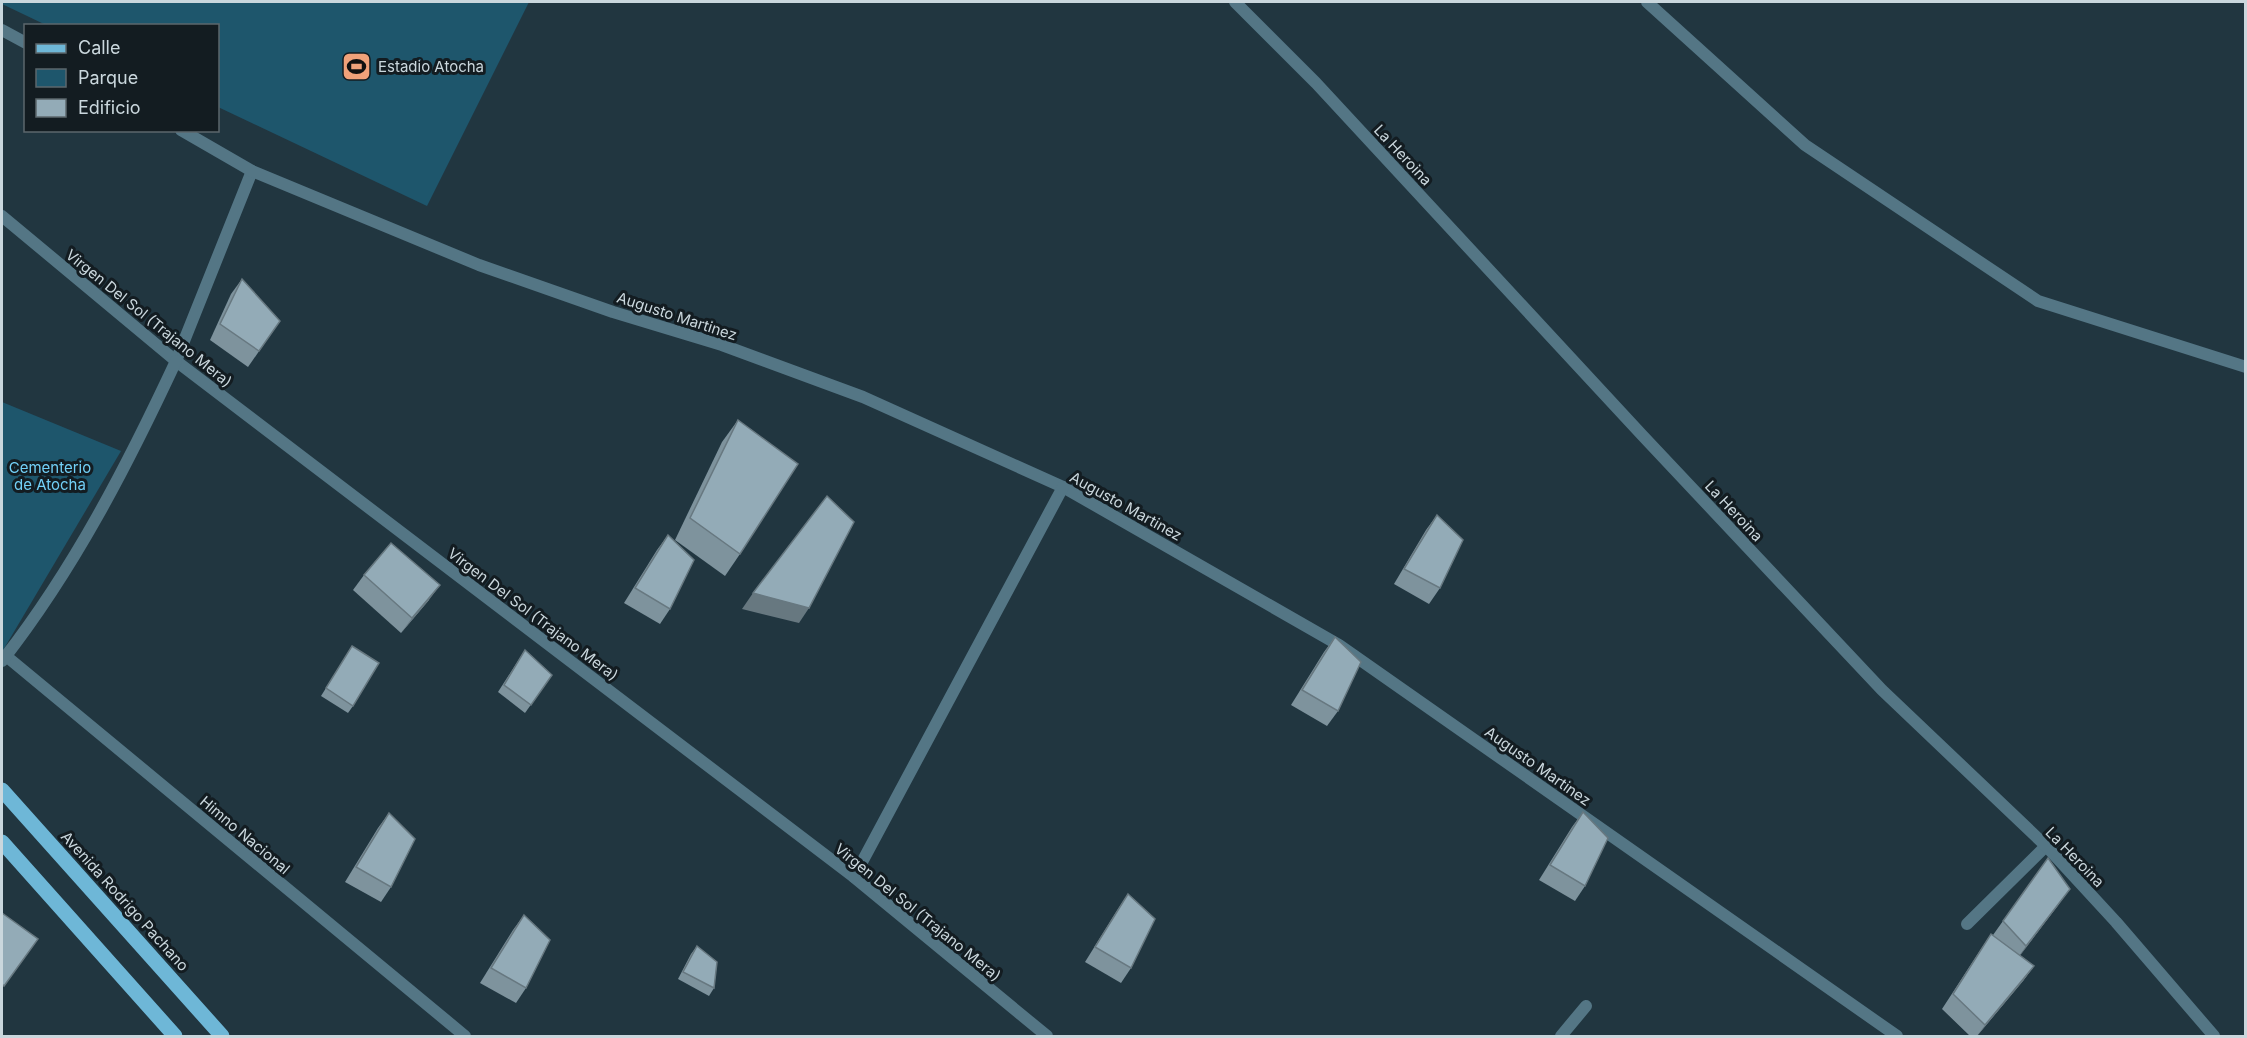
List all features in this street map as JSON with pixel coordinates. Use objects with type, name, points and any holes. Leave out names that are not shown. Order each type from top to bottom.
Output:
[{"type":"main road","name":"Avenida Rodrigo Pachano","points":[[2,790],[222,1036]]},
{"type":"main road","points":[[2,842],[175,1036]]},
{"type":"street","name":"La Heroina","points":[[1235,2],[1316,83],[1650,444],[1882,690],[2046,846],[2116,922],[2214,1036]]},
{"type":"street","points":[[1647,2],[1805,145],[2038,301],[2246,367]]},
{"type":"street","points":[[2,30],[24,42]]},
{"type":"street","name":"Augusto Martinez","points":[[184,132],[252,171],[479,265],[613,312],[722,345],[863,397],[1063,488],[1339,645],[1897,1036]]},
{"type":"street","points":[[4,659],[55,586],[99,514],[140,439],[176,361],[252,171]]},
{"type":"street","name":"Virgen Del Sol (Trajano Mera)","points":[[2,216],[176,361],[854,877],[1047,1036]]},
{"type":"street","points":[[854,877],[1063,488]]},
{"type":"street","name":"Himno Nacional","points":[[4,659],[465,1036]]},
{"type":"street","points":[[1967,924],[2046,846]]},
{"type":"street","points":[[1561,1036],[1586,1006]]},
{"type":"green space","name":"Estadio Atocha","points":[[2,2],[529,2],[427,206],[219,107],[219,24],[44,24]]},
{"type":"green space","name":"Cementerio de Atocha","points":[[2,402],[121,451],[2,652]]},
{"type":"building","points":[[242,279],[280,321],[259,351],[220,324]]},
{"type":"building","points":[[738,420],[798,464],[740,554],[690,518]]},
{"type":"building","points":[[827,496],[854,522],[809,608],[753,593]]},
{"type":"building","points":[[1437,515],[1463,540],[1440,588],[1404,569]]},
{"type":"building","points":[[668,535],[694,560],[670,609],[635,588]]},
{"type":"building","points":[[391,543],[440,585],[412,618],[364,575]]},
{"type":"building","points":[[1335,637],[1361,662],[1338,711],[1302,690]]},
{"type":"building","points":[[352,646],[379,663],[353,706],[326,688]]},
{"type":"building","points":[[525,650],[552,675],[531,705],[504,685]]},
{"type":"building","points":[[1583,812],[1608,838],[1585,886],[1550,865]]},
{"type":"building","points":[[389,813],[415,839],[391,887],[356,867]]},
{"type":"building","points":[[2048,858],[2070,889],[2026,946],[2003,921]]},
{"type":"building","points":[[1128,894],[1155,919],[1131,968],[1095,947]]},
{"type":"building","points":[[2,913],[38,939],[4,986],[2,984]]},
{"type":"building","points":[[524,915],[550,940],[526,988],[491,968]]},
{"type":"building","points":[[1991,934],[2034,966],[1985,1025],[1953,994]]},
{"type":"building","points":[[697,946],[717,962],[714,988],[683,972]]},
{"type":"place","name":"Estadio Atocha","points":[[357,66]]}]
